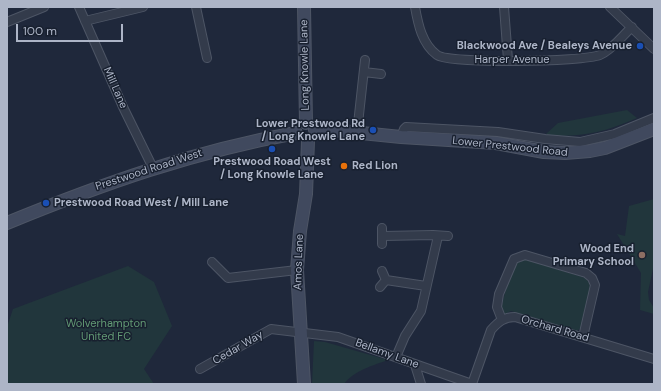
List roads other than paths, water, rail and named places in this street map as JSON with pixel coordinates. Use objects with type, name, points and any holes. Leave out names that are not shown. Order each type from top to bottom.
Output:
[{"type":"street","points":[[7,22],[44,7]]},
{"type":"street","name":"Mill Lane","points":[[79,7],[123,107],[153,168]]},
{"type":"street","points":[[85,21],[143,7]]},
{"type":"street","points":[[196,7],[207,58]]},
{"type":"street","name":"Long Knowle Lane","points":[[304,7],[311,126]]},
{"type":"street","name":"Harper Avenue","points":[[415,7],[424,41],[437,56],[459,61],[566,60],[587,58],[601,54],[615,44],[632,27]]},
{"type":"street","points":[[504,7],[508,60]]},
{"type":"street","points":[[610,7],[654,50]]},
{"type":"street","points":[[357,133],[365,60]]},
{"type":"street","points":[[364,72],[380,74]]},
{"type":"street","points":[[401,137],[404,128],[406,127],[498,132],[545,139],[580,142],[615,134],[654,118]]},
{"type":"street","points":[[300,125],[311,126],[313,138],[308,141],[300,140],[296,133],[300,125]]},
{"type":"street","name":"Lower Prestwood Road","points":[[311,126],[322,129],[357,133],[496,143],[544,152],[565,153],[605,148],[654,129]]},
{"type":"street","name":"Prestwood Road West","points":[[7,223],[77,194],[153,168],[230,146],[296,133]]},
{"type":"street","name":"Amos Lane","points":[[304,384],[296,270],[306,194],[308,141]]},
{"type":"street","points":[[382,236],[448,236]]},
{"type":"street","points":[[396,357],[405,336],[421,311],[438,236]]},
{"type":"street","points":[[472,384],[491,330],[502,320],[497,307],[499,294],[514,259],[525,255],[586,273],[592,278],[595,285],[583,337]]},
{"type":"street","points":[[212,262],[228,278],[296,270]]},
{"type":"street","points":[[382,271],[386,280]]},
{"type":"street","points":[[386,280],[426,286]]},
{"type":"street","points":[[380,287],[386,280]]},
{"type":"street","name":"Orchard Road","points":[[502,320],[507,317],[515,317],[654,359]]},
{"type":"street","name":"Cedar Way","points":[[200,369],[271,329],[300,333]]},
{"type":"street","name":"Bellamy Lane","points":[[300,333],[338,336],[415,365],[472,384]]},
{"type":"street","points":[[415,365],[421,384]]},
{"type":"place","name":"Blackwood Ave / Bealeys Avenue","points":[[640,46]]},
{"type":"place","name":"Lower Prestwood Rd / Long Knowle Lane","points":[[373,130]]},
{"type":"place","name":"Prestwood Road West / Long Knowle Lane","points":[[272,149]]},
{"type":"place","name":"Red Lion","points":[[344,166]]},
{"type":"place","name":"Prestwood Road West / Mill Lane","points":[[46,203]]},
{"type":"place","name":"Wood End Primary School","points":[[642,255]]},
{"type":"park label","name":"Wolverhampton United FC","points":[[106,330]]}]
